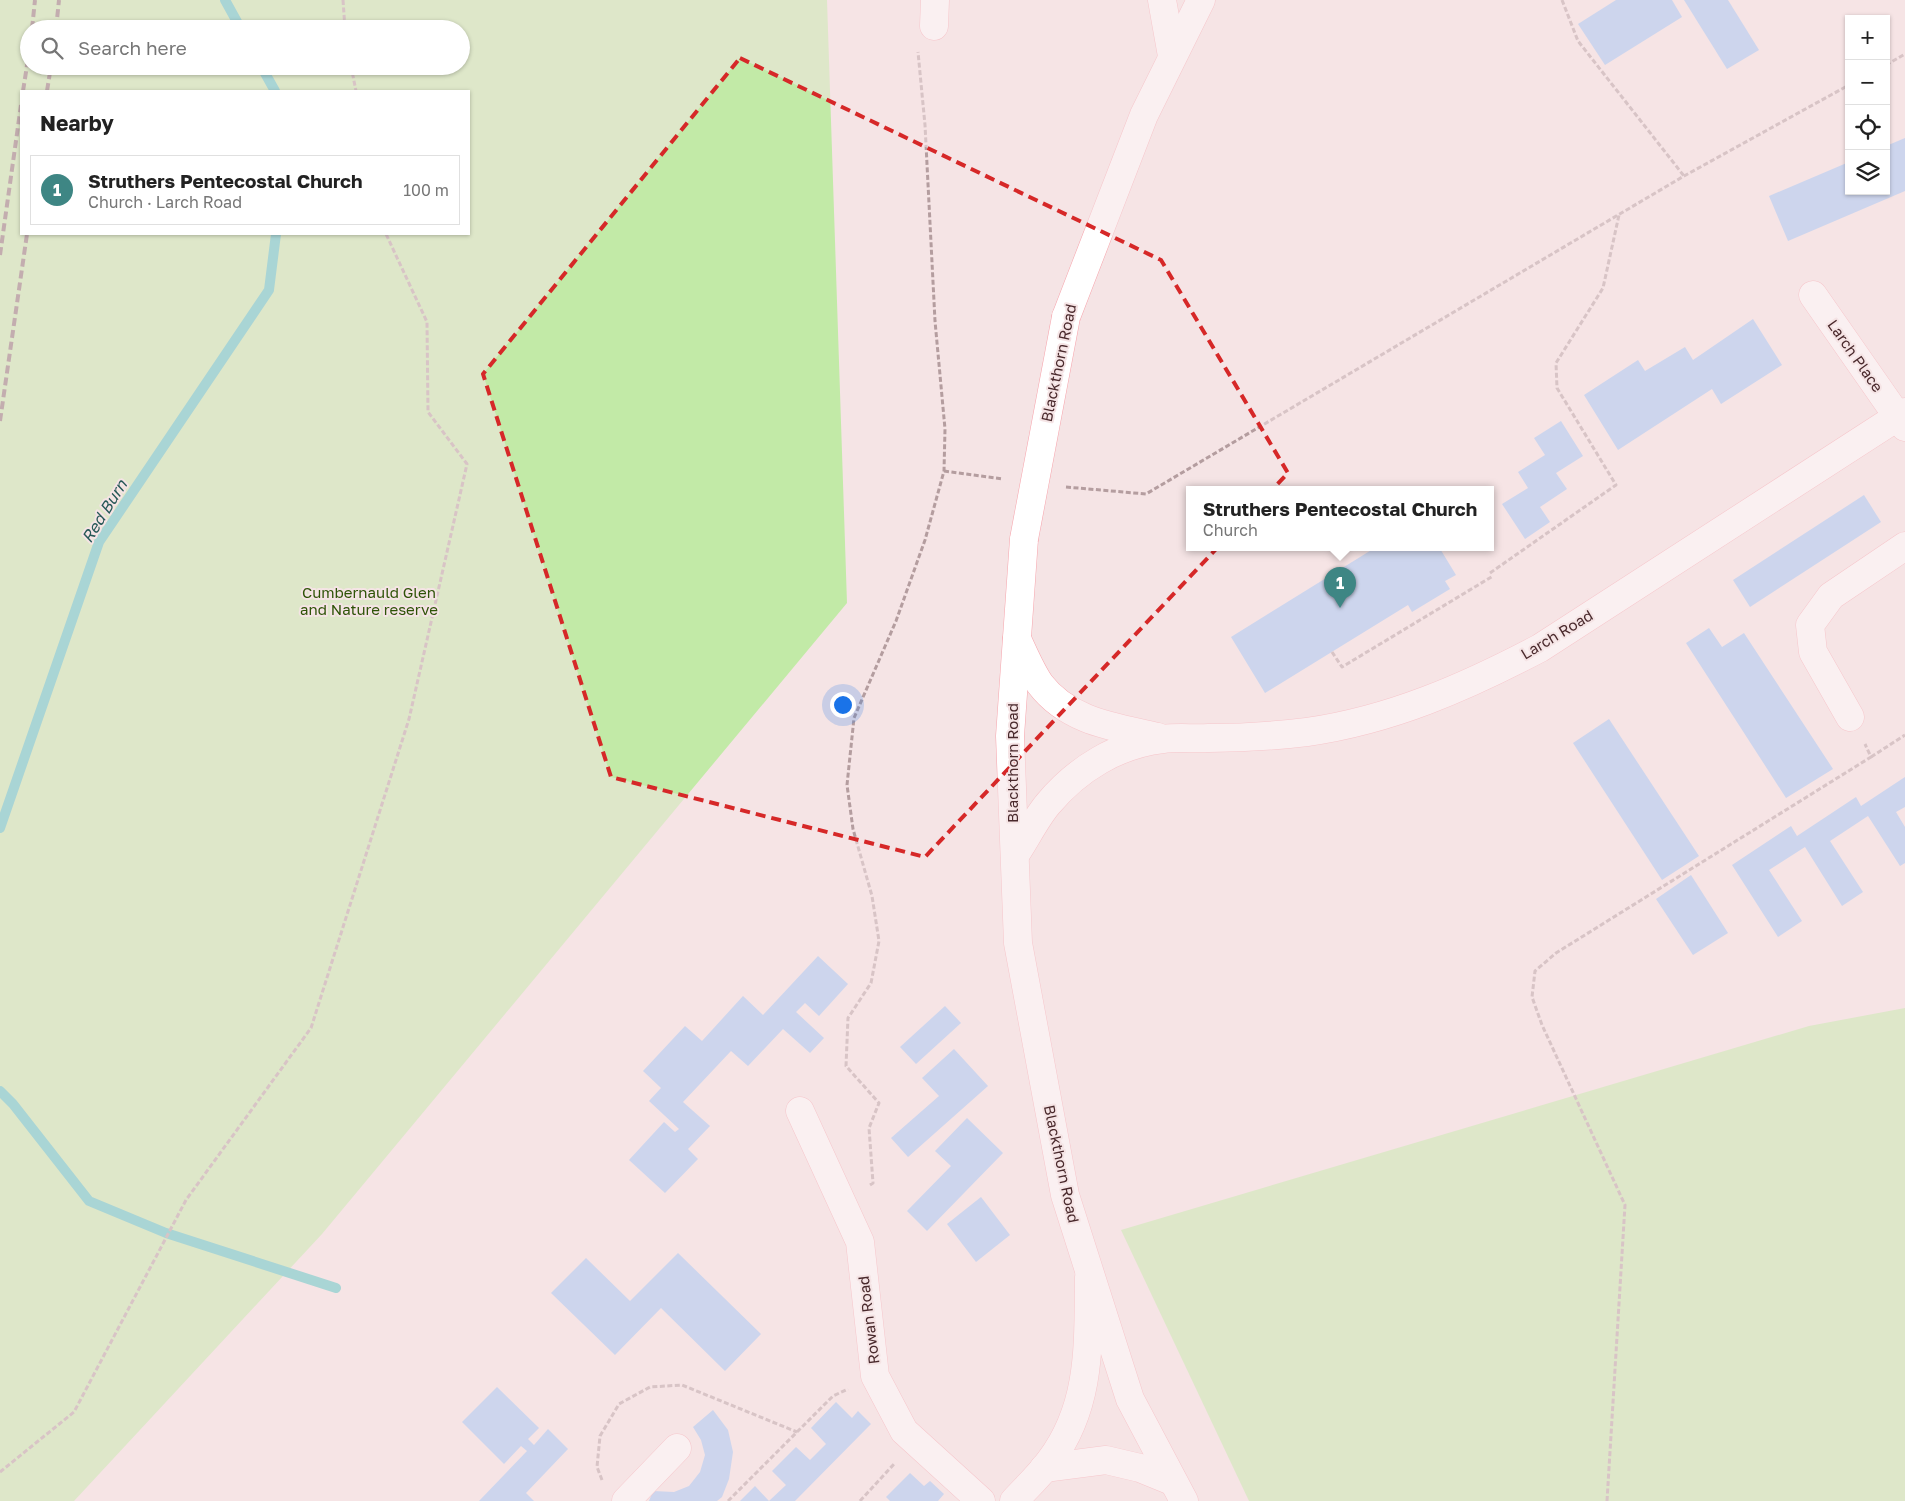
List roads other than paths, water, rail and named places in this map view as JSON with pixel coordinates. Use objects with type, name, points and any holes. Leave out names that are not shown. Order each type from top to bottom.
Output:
[{"type":"street","points":[[1162,0],[1172,56]]},
{"type":"street","name":"Blackthorn Road","points":[[1178,1491],[1130,1399],[1065,1195],[1018,943],[1010,736],[1024,539],[1066,317],[1144,115],[1200,0]]},
{"type":"street","name":"Larch Place","points":[[1813,295],[1902,418]]},
{"type":"street","name":"Larch Road","points":[[1017,639],[1039,682],[1048,694],[1067,710],[1093,722],[1164,738],[1258,737],[1308,732],[1416,705],[1463,687],[1540,648],[1902,418]]},
{"type":"street","points":[[1850,717],[1813,652],[1810,625],[1831,596],[1905,546]]},
{"type":"street","name":"Larch Road","points":[[1015,855],[1046,806],[1077,774],[1106,756],[1129,747],[1164,738]]},
{"type":"street","name":"Rowan Road","points":[[800,1111],[860,1242],[875,1376],[904,1432],[980,1501]]},
{"type":"street","points":[[1014,1501],[1044,1468],[1064,1440],[1084,1385],[1088,1349],[1089,1270]]},
{"type":"street","points":[[626,1501],[677,1448]]},
{"type":"street","points":[[1044,1468],[1106,1460],[1140,1468],[1178,1491]]},
{"type":"waterway","name":"Red Burn","points":[[225,0],[236,20]]},
{"type":"waterway","name":"Red Burn","points":[[266,75],[274,90]]},
{"type":"waterway","name":"Red Burn","points":[[0,828],[99,542],[269,290],[276,235]]},
{"type":"waterway","points":[[0,1091],[13,1104],[89,1201],[166,1233],[336,1288]]},
{"type":"railway","points":[[33,20],[35,0]]},
{"type":"railway","points":[[57,20],[59,0]]},
{"type":"railway","points":[[23,90],[26,75]]},
{"type":"railway","points":[[47,90],[50,75]]},
{"type":"railway","points":[[0,255],[20,112]]},
{"type":"railway","points":[[0,421],[27,235]]},
{"type":"place","name":"Struthers Pentecostal Church","points":[[1340,608]]},
{"type":"park label","name":"Cumbernauld Glen and Nature reserve","points":[[369,602]]}]
